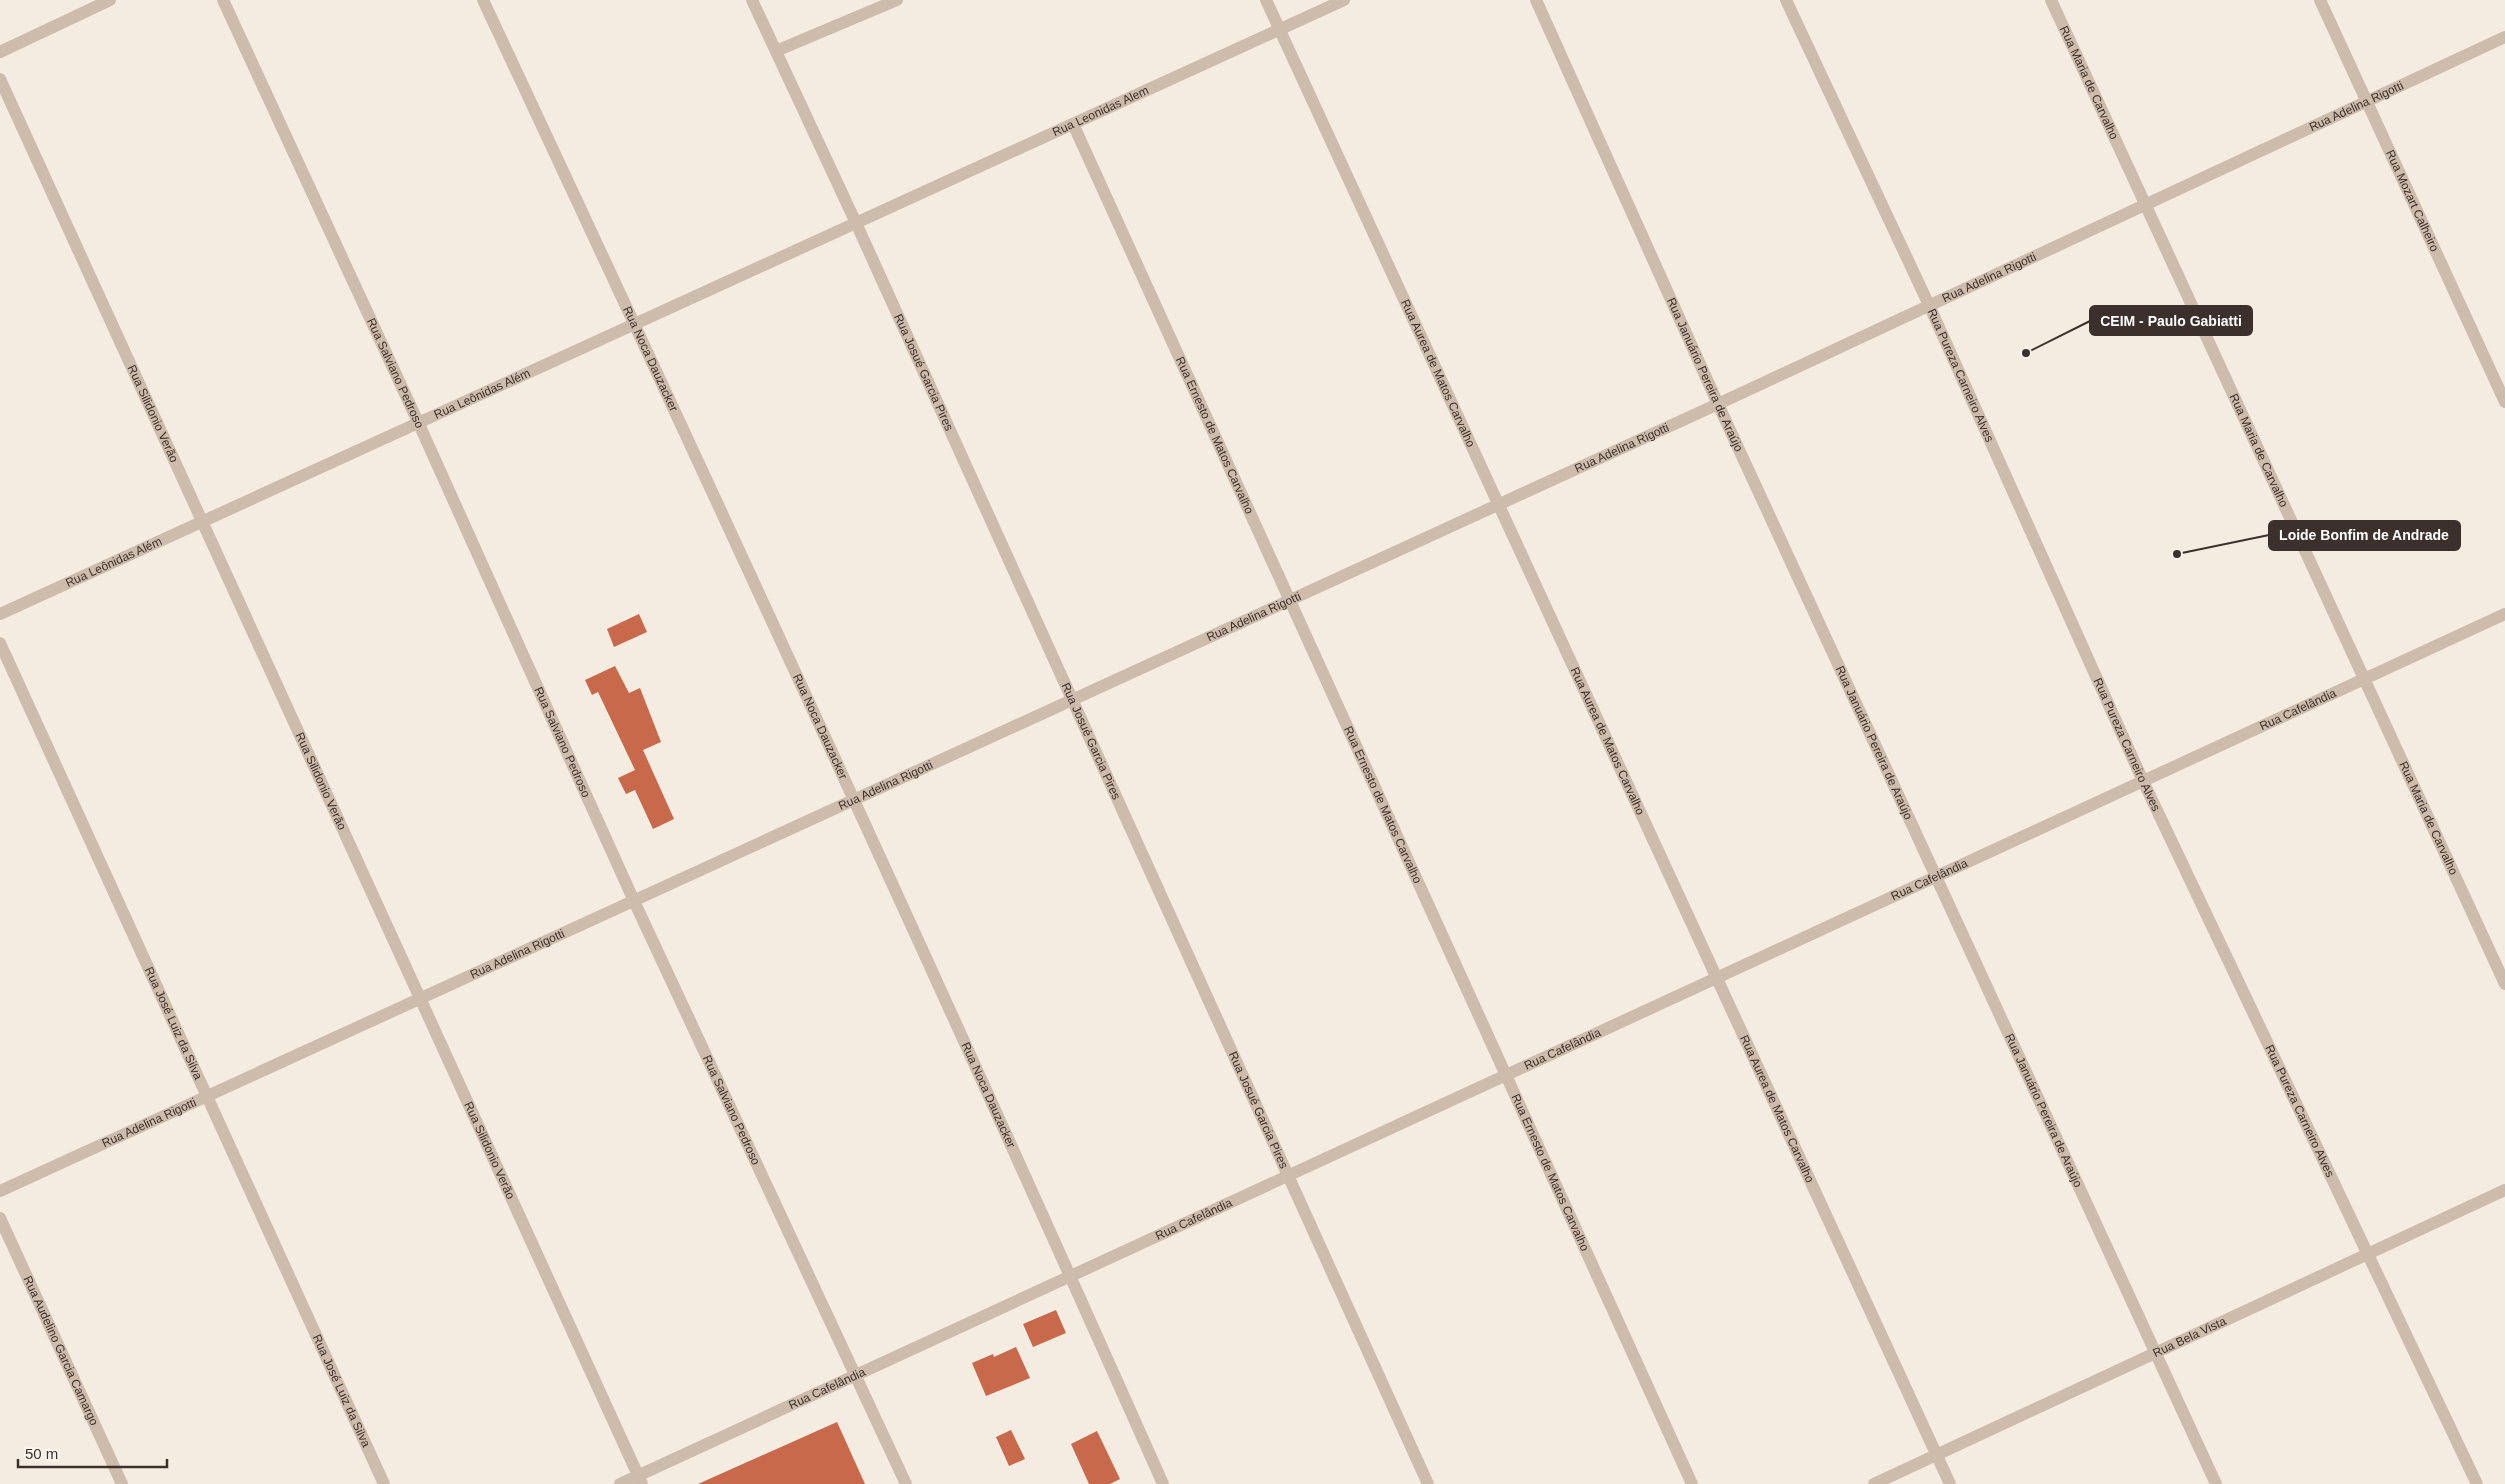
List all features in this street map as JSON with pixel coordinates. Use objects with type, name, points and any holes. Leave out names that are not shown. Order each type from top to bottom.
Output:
[{"type":"street","points":[[0,52],[110,0]]},
{"type":"street","name":"Rua Salviano Pedroso","points":[[223,0],[418,422],[634,901],[906,1484]]},
{"type":"street","name":"Rua Noca Dauzacker","points":[[483,0],[634,323],[1070,1276],[1163,1484]]},
{"type":"street","name":"Rua Josué Garcia Pires","points":[[752,0],[856,223],[1428,1484]]},
{"type":"street","points":[[776,52],[897,0]]},
{"type":"street","name":"Rua Aurea de Matos Carvalho","points":[[1266,0],[1950,1484]]},
{"type":"street","name":"Rua Leonidas Alem","points":[[856,223],[1344,0]]},
{"type":"street","name":"Rua Januário Pereira de Araújo","points":[[1536,0],[1718,404],[2216,1484]]},
{"type":"street","name":"Rua Pureza Carneiro Alves","points":[[1786,0],[1930,305],[2143,781],[2477,1484]]},
{"type":"street","name":"Rua Maria de Carvalho","points":[[2051,0],[2505,984]]},
{"type":"street","name":"Rua Mozart Calheiro","points":[[2320,0],[2505,402]]},
{"type":"street","name":"Rua Adelina Rigotti","points":[[0,1191],[1718,404],[2505,37]]},
{"type":"street","name":"Rua Silidonio Verão","points":[[0,79],[422,998],[640,1480]]},
{"type":"street","name":"Rua Ernesto de Matos Carvalho","points":[[1073,124],[1692,1484]]},
{"type":"street","name":"Rua Leônidas Além","points":[[0,614],[856,223]]},
{"type":"street","name":"Rua Cafelândia","points":[[620,1484],[640,1480],[856,1375],[2505,614]]},
{"type":"street","name":"Rua José Luiz da Silva","points":[[0,643],[384,1484]]},
{"type":"street","name":"Rua Bela Vista","points":[[1874,1484],[2505,1190]]},
{"type":"street","name":"Rua Audelino Garcia Camargo","points":[[0,1218],[122,1484]]},
{"type":"building","points":[[639,614],[647,632],[614,647],[607,629]]},
{"type":"building","points":[[615,666],[629,693],[640,688],[661,742],[643,750],[674,819],[653,829],[635,790],[626,794],[618,778],[635,770],[598,692],[592,695],[585,680]]},
{"type":"building","points":[[1056,1310],[1066,1333],[1033,1347],[1023,1324]]},
{"type":"building","points":[[1016,1347],[1030,1378],[986,1396],[972,1363],[993,1354],[994,1357]]},
{"type":"building","points":[[837,1422],[865,1484],[698,1484]]},
{"type":"building","points":[[1011,1430],[1025,1459],[1009,1466],[996,1437]]},
{"type":"building","points":[[1097,1431],[1120,1479],[1110,1484],[1089,1484],[1071,1444]]},
{"type":"place","name":"CEIM - Paulo Gabiatti","points":[[2026,353]]},
{"type":"place","name":"Loide Bonfim de Andrade","points":[[2177,554]]}]
